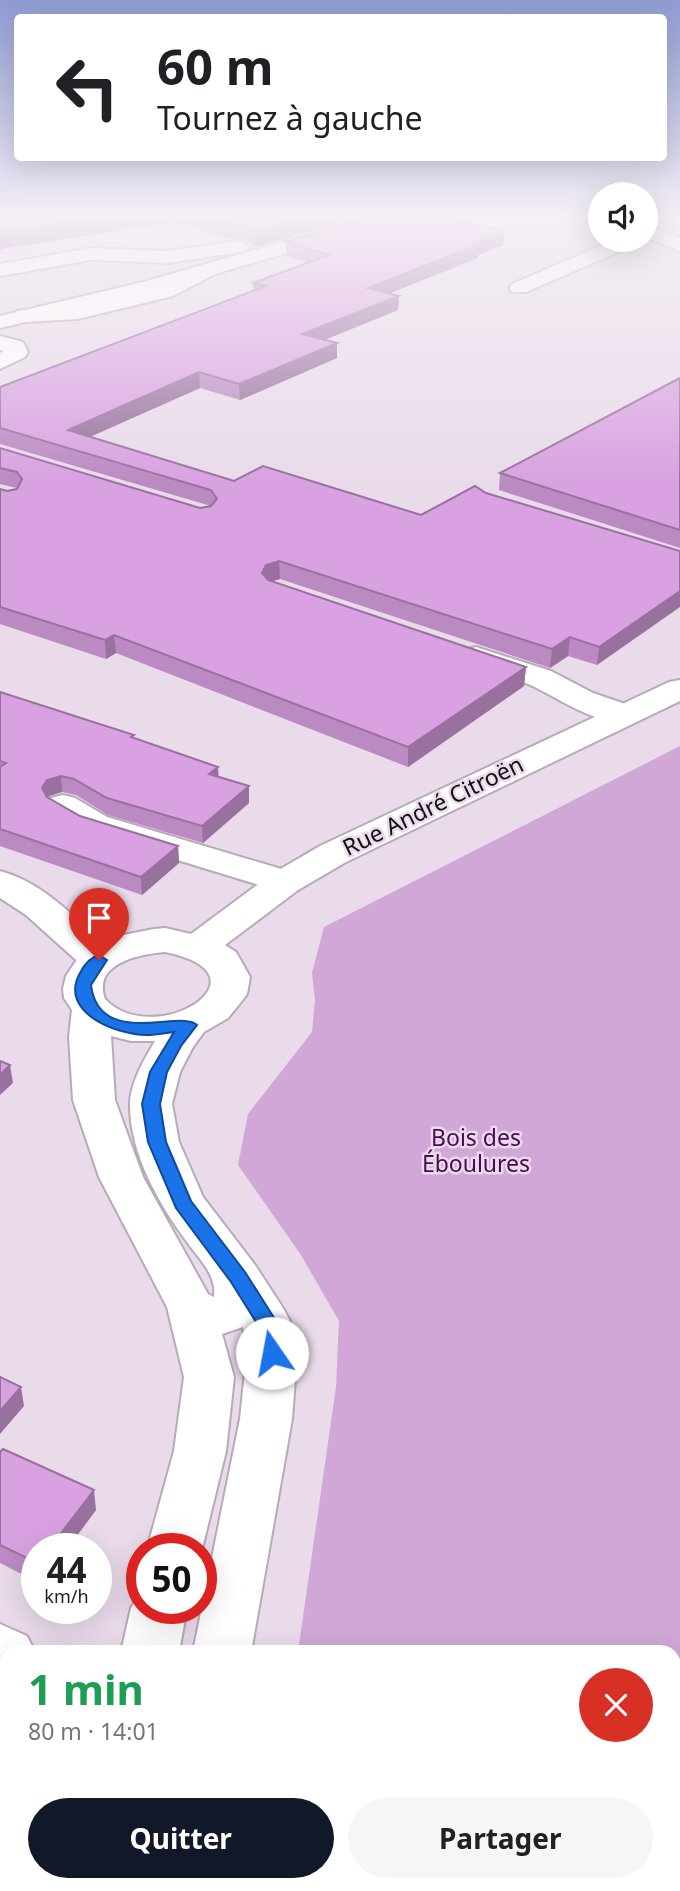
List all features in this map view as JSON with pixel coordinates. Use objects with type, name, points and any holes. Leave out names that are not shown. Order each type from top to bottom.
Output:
[{"type":"main road","points":[[0,322],[74,305]]},
{"type":"main road","points":[[25,316],[78,313],[110,305]]},
{"type":"main road","points":[[0,343],[15,347],[17,352],[0,362]]},
{"type":"main road","points":[[449,647],[540,678],[582,700],[623,714]]},
{"type":"main road","name":"Rue André Citroën","points":[[199,946],[285,882],[332,854],[680,689]]},
{"type":"main road","points":[[64,806],[95,824],[285,882]]},
{"type":"main road","points":[[0,882],[39,907],[99,960]]},
{"type":"main road","points":[[146,941],[183,942],[199,946],[225,962],[232,985],[228,997],[219,1008],[188,1025],[145,1030],[106,1020],[92,1011],[84,999],[82,985],[88,972],[99,960],[129,945],[146,941]]},
{"type":"main road","points":[[92,1011],[90,1037],[94,1100],[121,1177],[191,1307],[209,1377],[200,1451],[178,1533]]},
{"type":"main road","points":[[188,1025],[159,1072],[151,1104],[157,1142],[183,1203],[238,1277],[266,1321],[272,1353],[266,1419],[223,1645]]},
{"type":"main road","points":[[191,1307],[216,1318],[228,1314],[236,1306],[240,1294],[238,1277]]},
{"type":"main road","points":[[151,1645],[156,1624]]},
{"type":"green space","name":"Bois des Éboulures","points":[[680,746],[680,1645],[299,1645],[336,1387],[339,1321],[301,1255],[238,1165],[248,1114],[312,1032],[315,1000],[312,973],[324,927]]},
{"type":"building","points":[[215,305],[375,305],[302,334],[337,343],[239,384],[199,372],[68,430],[234,481],[263,466],[421,515],[475,486],[486,493],[680,551],[680,591],[599,647],[570,637],[552,649],[279,561],[266,565],[262,573],[268,580],[526,667],[408,747],[114,635],[105,640],[0,607],[0,489],[17,489],[22,479],[17,472],[0,468],[0,448],[200,508],[211,506],[217,499],[211,490],[0,428],[0,387]]},
{"type":"building","points":[[680,378],[680,530],[500,473]]},
{"type":"building","points":[[0,692],[134,735],[131,737],[218,767],[209,774],[249,786],[202,826],[107,798],[74,779],[61,776],[47,780],[42,788],[47,797],[80,816],[178,846],[141,877],[0,829],[0,767],[6,763],[0,761]]},
{"type":"building","points":[[0,1061],[10,1065],[0,1075]]},
{"type":"building","points":[[0,1377],[21,1387],[0,1411]]},
{"type":"building","points":[[3,1449],[94,1490],[61,1533],[21,1533],[21,1555],[0,1545],[0,1452]]},
{"type":"route","points":[[99,960],[88,972],[82,985],[84,999],[92,1011],[125,1027],[145,1030],[188,1025],[159,1072],[151,1104],[157,1142],[183,1203],[226,1259],[266,1321],[272,1353]]}]
